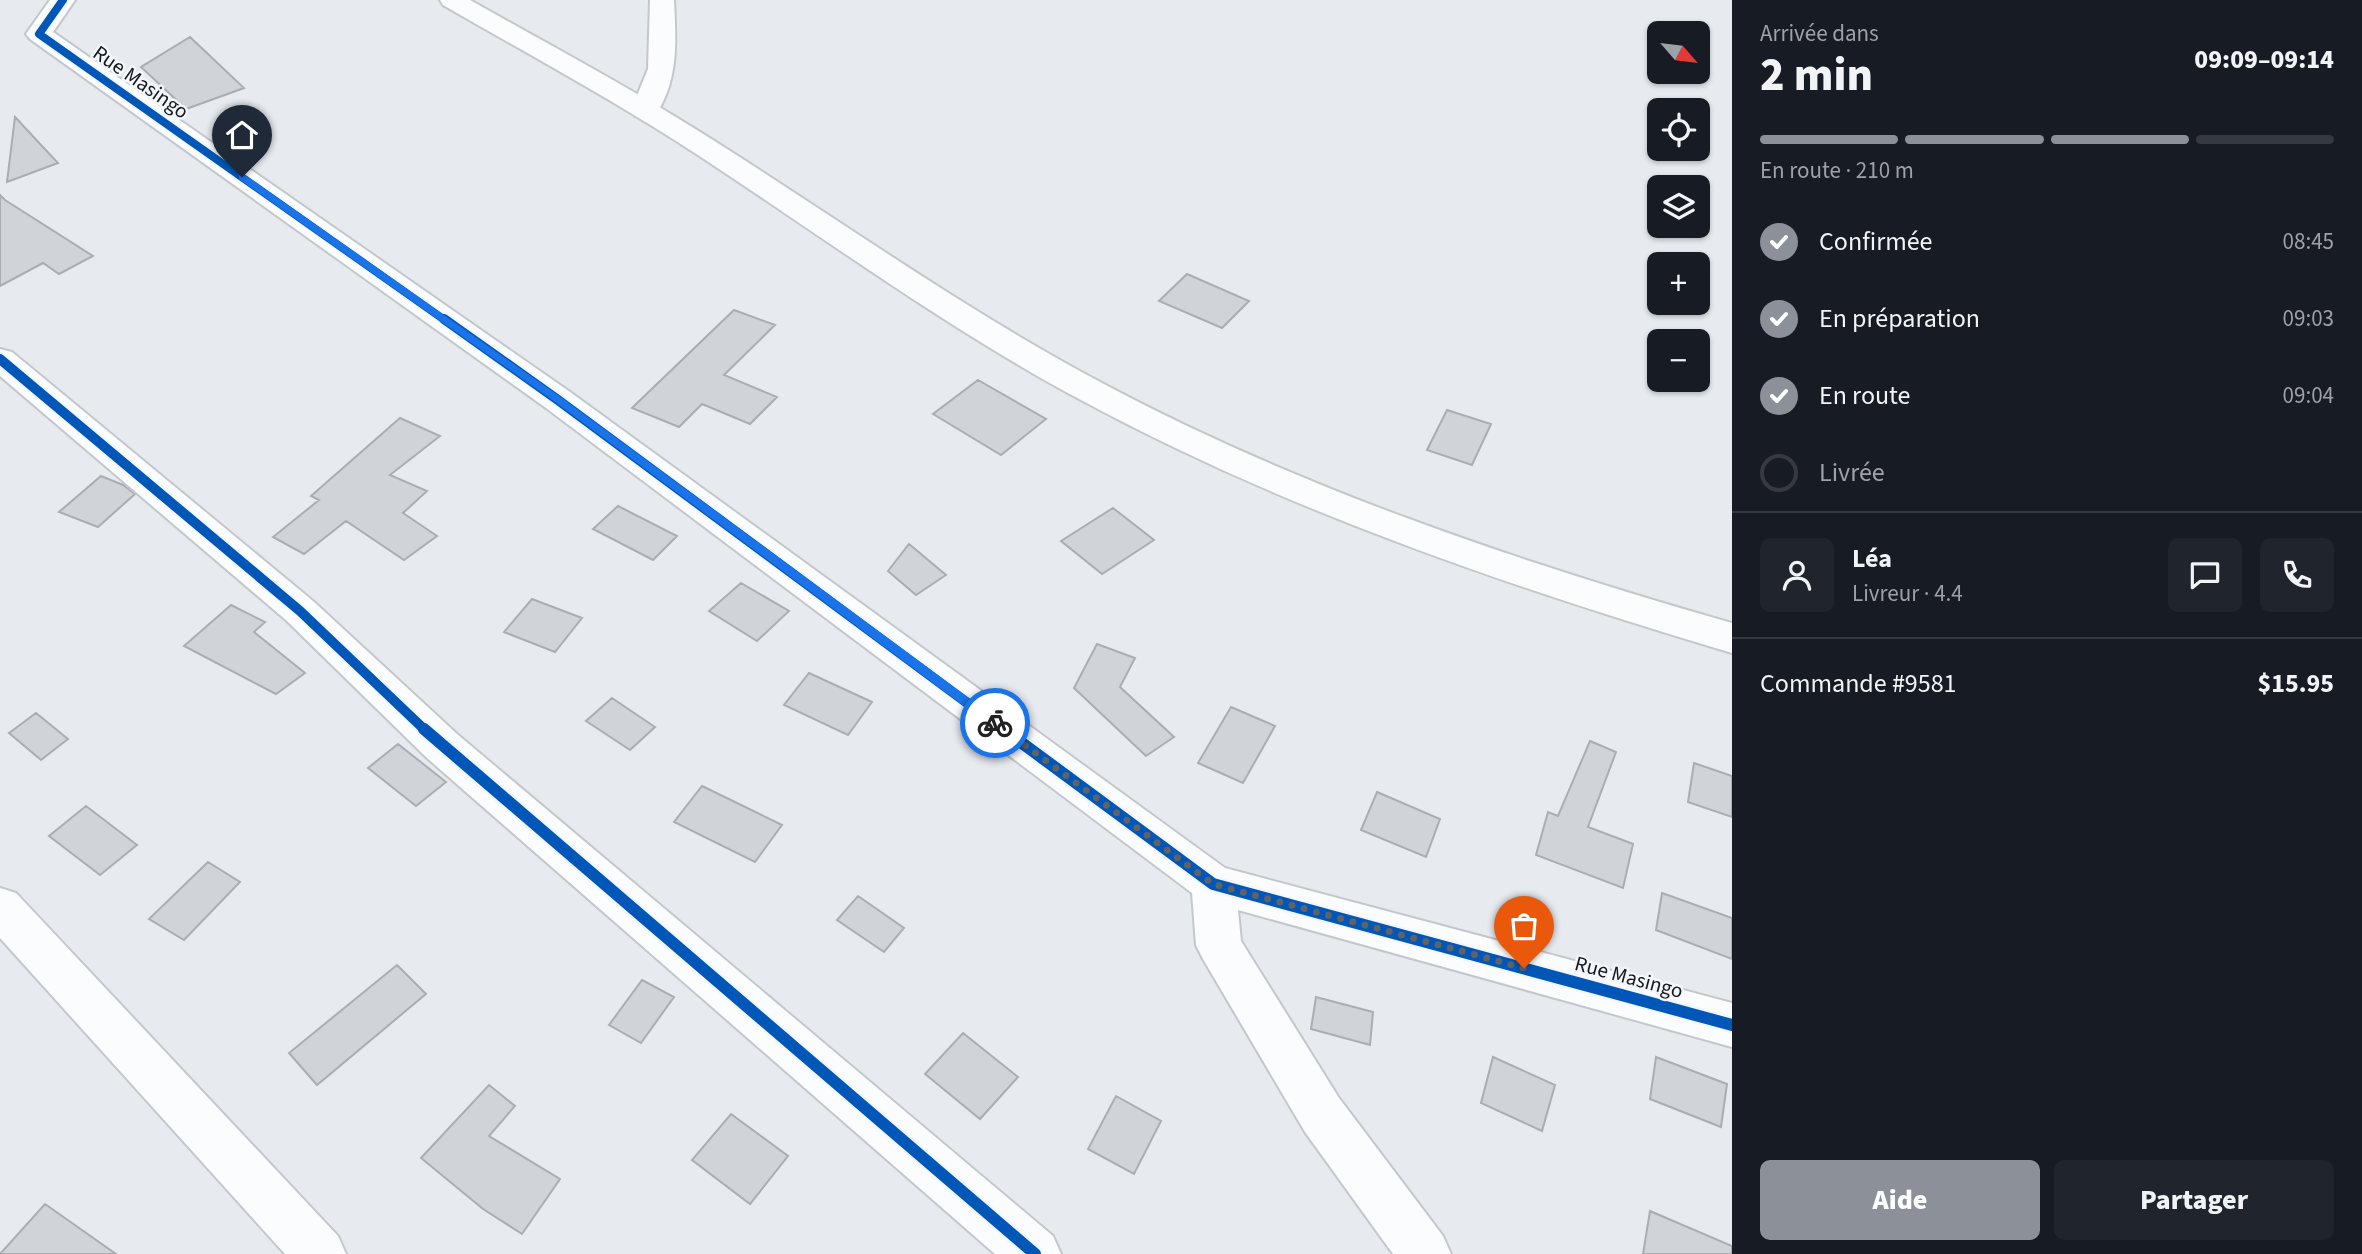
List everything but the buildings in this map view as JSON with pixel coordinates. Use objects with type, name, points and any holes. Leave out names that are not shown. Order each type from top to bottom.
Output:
[{"type":"street","name":"Rue Masingo","points":[[63,0],[39,34],[558,400],[1213,884],[1732,1025]]},
{"type":"street","points":[[452,0],[645,110],[1026,355],[1189,441],[1317,496],[1506,568],[1633,610],[1732,638]]},
{"type":"street","points":[[645,110],[663,68],[662,0]]},
{"type":"street","points":[[0,359],[300,611],[442,746],[1035,1254]]},
{"type":"street","points":[[1213,884],[1219,945],[1322,1115],[1424,1254]]},
{"type":"street","points":[[0,907],[320,1254]]},
{"type":"cycle path","points":[[63,0],[39,34],[558,400],[1213,884],[1732,1025]]},
{"type":"cycle path","points":[[0,359],[300,611],[442,746],[1035,1254]]},
{"type":"way so far","points":[[995,723],[1213,884],[1524,968]]},
{"type":"route","points":[[242,177],[558,400],[995,723]]}]
